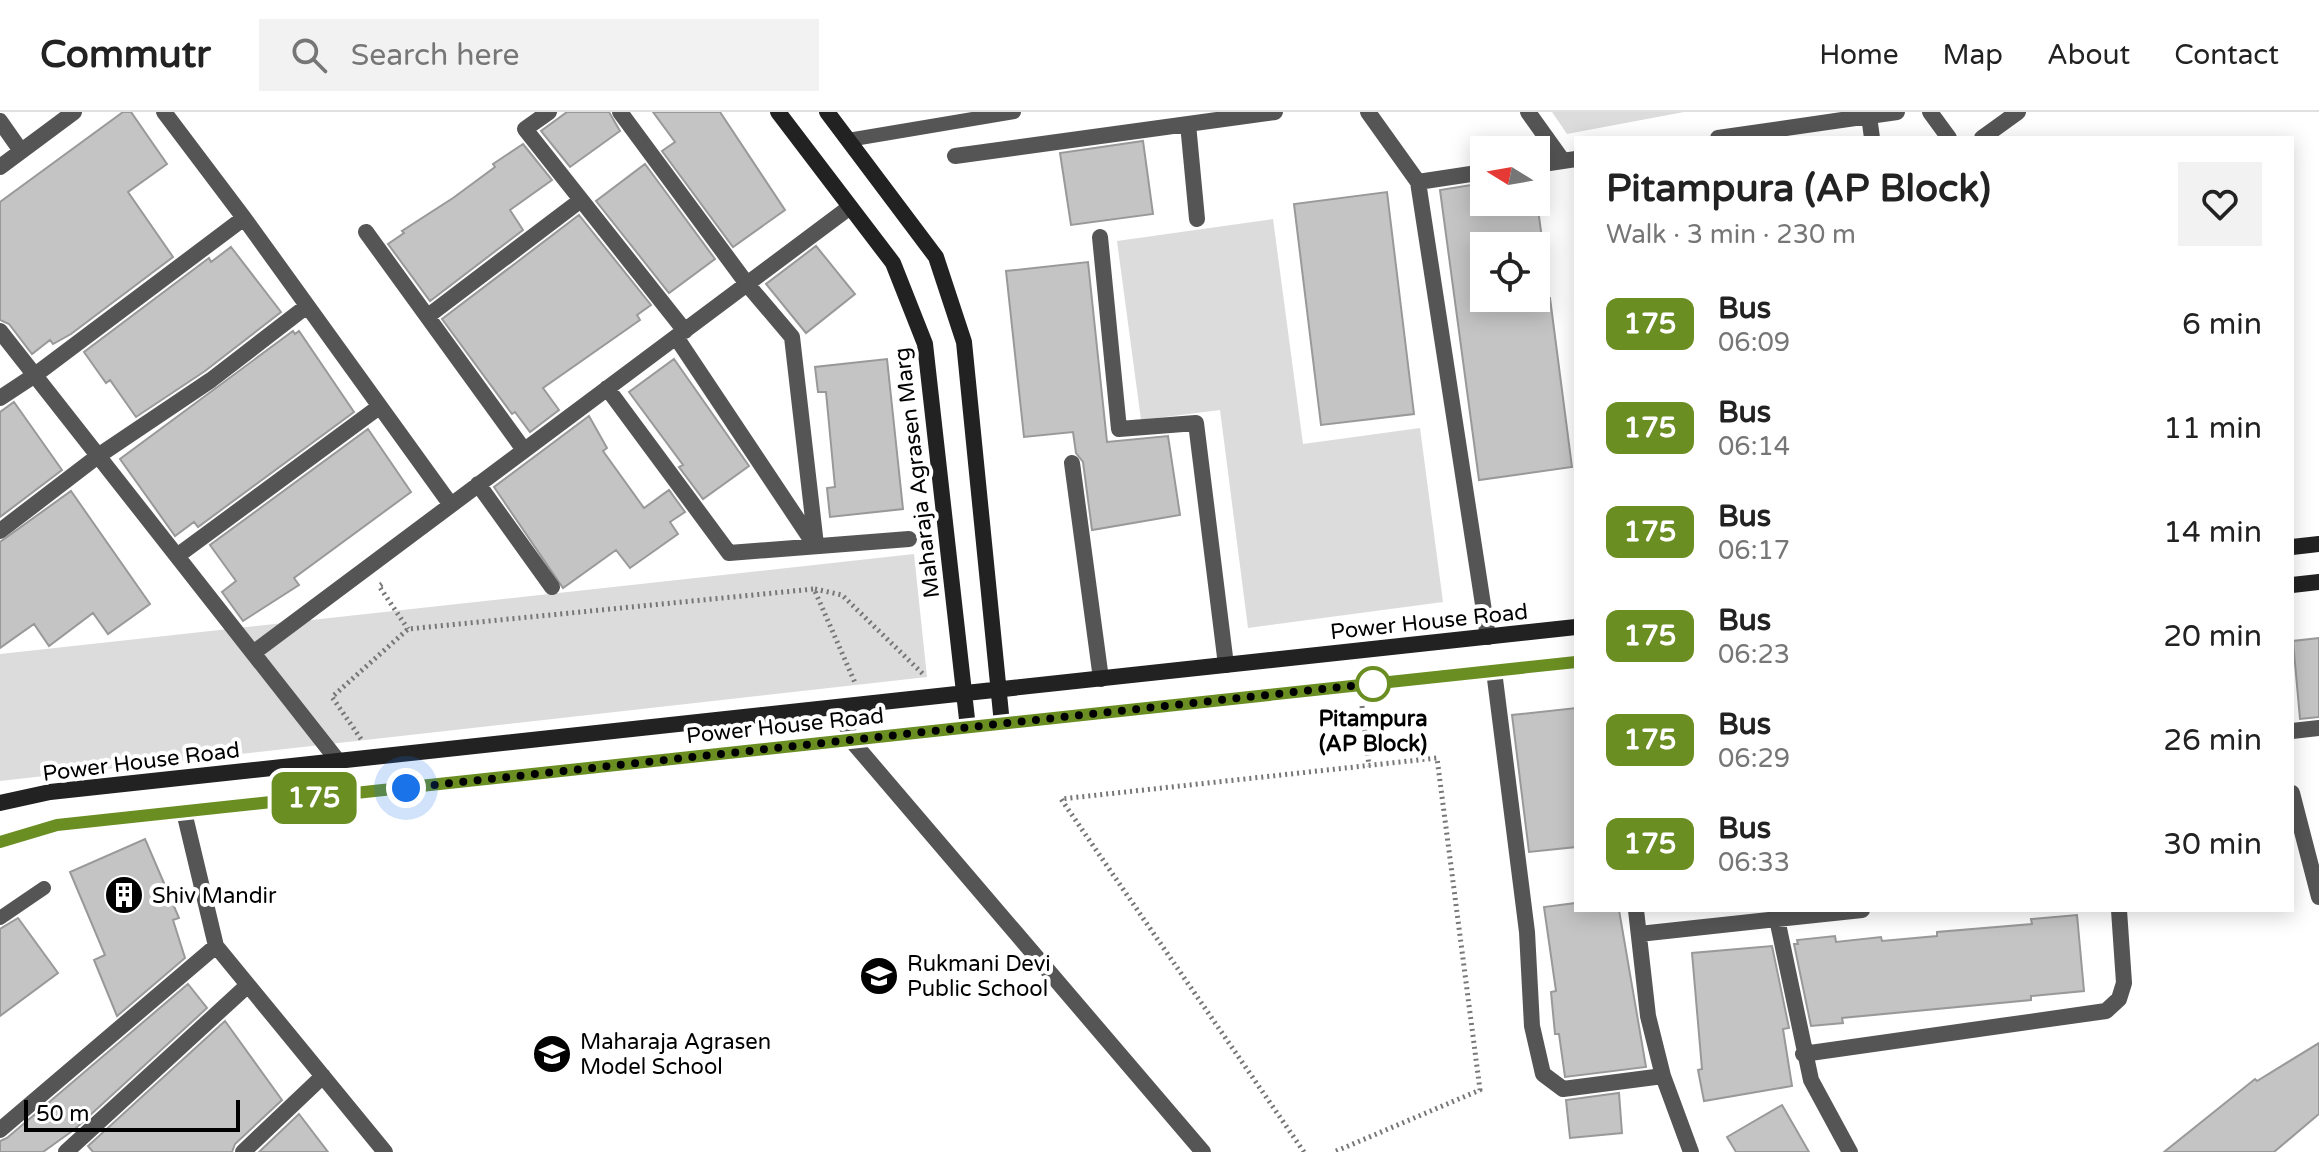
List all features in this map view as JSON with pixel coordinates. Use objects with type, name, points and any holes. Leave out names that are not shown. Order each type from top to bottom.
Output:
[{"type":"street","points":[[0,167],[74,112]]},
{"type":"street","points":[[164,112],[451,505]]},
{"type":"street","points":[[549,112],[525,129],[680,334],[816,545]]},
{"type":"street","points":[[620,112],[747,284],[792,337],[816,545]]},
{"type":"street","name":"Maharaja Agrasen Marg","points":[[778,112],[893,263],[925,344],[968,728]]},
{"type":"street","points":[[827,112],[936,257],[964,342],[1002,724]]},
{"type":"street","points":[[955,156],[1275,112]]},
{"type":"street","points":[[1368,112],[1418,182],[1488,637]]},
{"type":"street","points":[[1528,112],[1569,160]]},
{"type":"street","points":[[1732,136],[1897,112]]},
{"type":"street","points":[[1930,112],[1948,136]]},
{"type":"street","points":[[1985,136],[2018,112]]},
{"type":"street","points":[[1869,116],[1872,136]]},
{"type":"street","points":[[0,121],[21,151]]},
{"type":"street","points":[[1188,124],[1197,219]]},
{"type":"street","points":[[1418,182],[1470,174]]},
{"type":"street","points":[[428,316],[581,200]]},
{"type":"street","points":[[253,653],[850,207]]},
{"type":"street","points":[[0,398],[244,218]]},
{"type":"street","points":[[366,232],[524,450]]},
{"type":"street","points":[[1100,237],[1119,429],[1196,423],[1226,665]]},
{"type":"street","points":[[0,531],[98,456],[211,380],[307,306]]},
{"type":"street","points":[[0,331],[338,761]]},
{"type":"street","points":[[607,388],[729,553],[909,539]]},
{"type":"street","points":[[177,556],[379,407]]},
{"type":"street","points":[[1072,463],[1101,679]]},
{"type":"street","points":[[478,484],[552,587]]},
{"type":"street","points":[[2294,547],[2319,544]]},
{"type":"street","points":[[2294,585],[2319,582]]},
{"type":"street","name":"Power House Road","points":[[0,803],[50,792],[1574,627]]},
{"type":"street","name":"Power House Road","points":[[0,842],[57,825],[1574,662]]},
{"type":"street","points":[[1494,671],[1524,902],[1532,1026],[1543,1074],[1563,1089],[1663,1076]]},
{"type":"street","points":[[841,707],[851,740],[1203,1152]]},
{"type":"street","points":[[2294,731],[2319,728]]},
{"type":"street","points":[[2294,809],[2300,856],[2319,897]]},
{"type":"street","points":[[184,812],[216,946],[385,1152]]},
{"type":"street","points":[[1636,912],[1648,1016],[1663,1076],[1691,1152]]},
{"type":"street","points":[[1639,934],[1843,912]]},
{"type":"street","points":[[1803,1054],[2106,1011],[2119,999],[2124,983],[2119,912]]},
{"type":"street","points":[[1777,919],[1803,1054],[1811,1080],[1850,1152]]},
{"type":"street","points":[[0,1130],[216,946]]},
{"type":"street","points":[[66,1152],[248,985]]},
{"type":"street","points":[[243,1152],[323,1076]]},
{"type":"lane","points":[[848,140],[1014,112]]},
{"type":"lane","points":[[0,918],[44,888]]},
{"type":"path","points":[[391,578],[379,586],[408,629]]},
{"type":"path","points":[[814,589],[865,704]]},
{"type":"path","points":[[373,758],[332,697],[408,629],[814,589],[842,595],[946,696]]},
{"type":"path","points":[[1359,685],[1369,766]]},
{"type":"path","points":[[1304,1152],[1061,799],[1437,758],[1480,1090],[1334,1152]]},
{"type":"shaded area","points":[[1552,112],[1684,112],[1567,134]]},
{"type":"shaded area","points":[[1273,219],[1303,444],[1420,428],[1443,602],[1248,628],[1220,410],[1141,420],[1117,241]]},
{"type":"shaded area","points":[[914,554],[927,677],[0,781],[0,654]]},
{"type":"building","points":[[123,112],[131,112],[167,164],[128,192],[173,257],[71,334],[53,344],[50,340],[32,354],[9,324],[0,320],[0,202]]},
{"type":"building","points":[[567,112],[609,112],[620,131],[570,167],[541,131]]},
{"type":"building","points":[[653,112],[720,112],[785,210],[733,247],[662,151],[675,142]]},
{"type":"building","points":[[1143,141],[1153,214],[1071,225],[1060,153]]},
{"type":"building","points":[[523,144],[552,180],[510,210],[523,230],[430,301],[388,244]]},
{"type":"building","points":[[645,164],[715,259],[669,293],[596,201]]},
{"type":"building","points":[[1470,185],[1470,216],[1539,216],[1541,232],[1470,232],[1470,312],[1550,312],[1550,298],[1572,467],[1479,480],[1440,190]]},
{"type":"building","points":[[1387,192],[1414,414],[1321,425],[1294,204]]},
{"type":"building","points":[[579,215],[651,305],[637,315],[640,320],[543,388],[559,410],[530,432],[515,412],[512,414],[442,319]]},
{"type":"building","points":[[816,246],[855,294],[806,333],[766,284]]},
{"type":"building","points":[[231,247],[281,312],[205,371],[136,417],[110,380],[106,383],[84,352],[209,258],[211,262]]},
{"type":"building","points":[[1088,262],[1107,442],[1168,436],[1180,515],[1092,530],[1083,462],[1076,453],[1073,432],[1024,437],[1006,271]]},
{"type":"building","points":[[293,331],[295,334],[299,331],[354,412],[198,527],[194,522],[175,536],[120,459]]},
{"type":"building","points":[[674,359],[749,466],[703,499],[679,467],[683,465],[629,392]]},
{"type":"building","points":[[887,359],[903,509],[830,517],[827,488],[835,487],[826,392],[818,392],[815,367]]},
{"type":"building","points":[[14,402],[62,470],[0,517],[0,412]]},
{"type":"building","points":[[589,416],[607,448],[603,451],[644,508],[669,490],[685,512],[670,522],[678,534],[630,568],[616,550],[563,588],[494,487]]},
{"type":"building","points":[[368,429],[411,492],[294,578],[299,585],[243,621],[222,592],[236,581],[210,545]]},
{"type":"building","points":[[71,491],[150,604],[108,634],[93,613],[49,646],[34,624],[0,648],[0,542]]},
{"type":"building","points":[[2319,638],[2319,717],[2300,719],[2294,641]]},
{"type":"building","points":[[1574,708],[1574,847],[1529,852],[1512,715]]},
{"type":"building","name":"Shiv Mandir","points":[[145,839],[179,918],[173,920],[185,958],[117,1016],[94,960],[105,955],[70,872]]},
{"type":"building","points":[[1574,903],[1574,912],[1619,912],[1646,1067],[1565,1077],[1559,1034],[1555,1034],[1551,992],[1556,991],[1544,907]]},
{"type":"building","points":[[2077,915],[2084,991],[2031,996],[2031,1000],[1842,1018],[1843,1023],[1811,1026],[1794,944],[1798,944],[1797,940],[1835,936],[1836,942],[1881,937],[1882,941],[1937,936],[1937,932],[2032,924],[2031,919]]},
{"type":"building","points":[[18,918],[58,973],[0,1016],[0,929]]},
{"type":"building","points":[[1772,946],[1789,1028],[1783,1029],[1792,1086],[1704,1101],[1698,1070],[1702,1069],[1692,953]]},
{"type":"building","points":[[188,984],[207,1008],[75,1129],[43,1152],[0,1152],[0,1141]]},
{"type":"building","points":[[225,1021],[282,1100],[235,1144],[232,1152],[93,1152],[88,1146]]},
{"type":"building","points":[[2319,1043],[2319,1114],[2274,1152],[2164,1152],[2255,1079],[2257,1081]]},
{"type":"building","points":[[1619,1093],[1622,1133],[1570,1138],[1566,1100]]},
{"type":"building","points":[[1782,1105],[1809,1152],[1736,1152],[1727,1137]]},
{"type":"building","points":[[299,1114],[328,1152],[259,1152]]},
{"type":"bus line","name":"175","points":[[0,842],[57,825],[1574,662]]},
{"type":"place","name":"Pitampura (AP Block)","points":[[1373,684]]},
{"type":"place","name":"Shiv Mandir","points":[[124,895]]},
{"type":"place","name":"Rukmani Devi Public School","points":[[879,976]]},
{"type":"place","name":"Maharaja Agrasen Model School","points":[[552,1054]]},
{"type":"route","points":[[406,788],[1378,683],[1373,684]]}]
